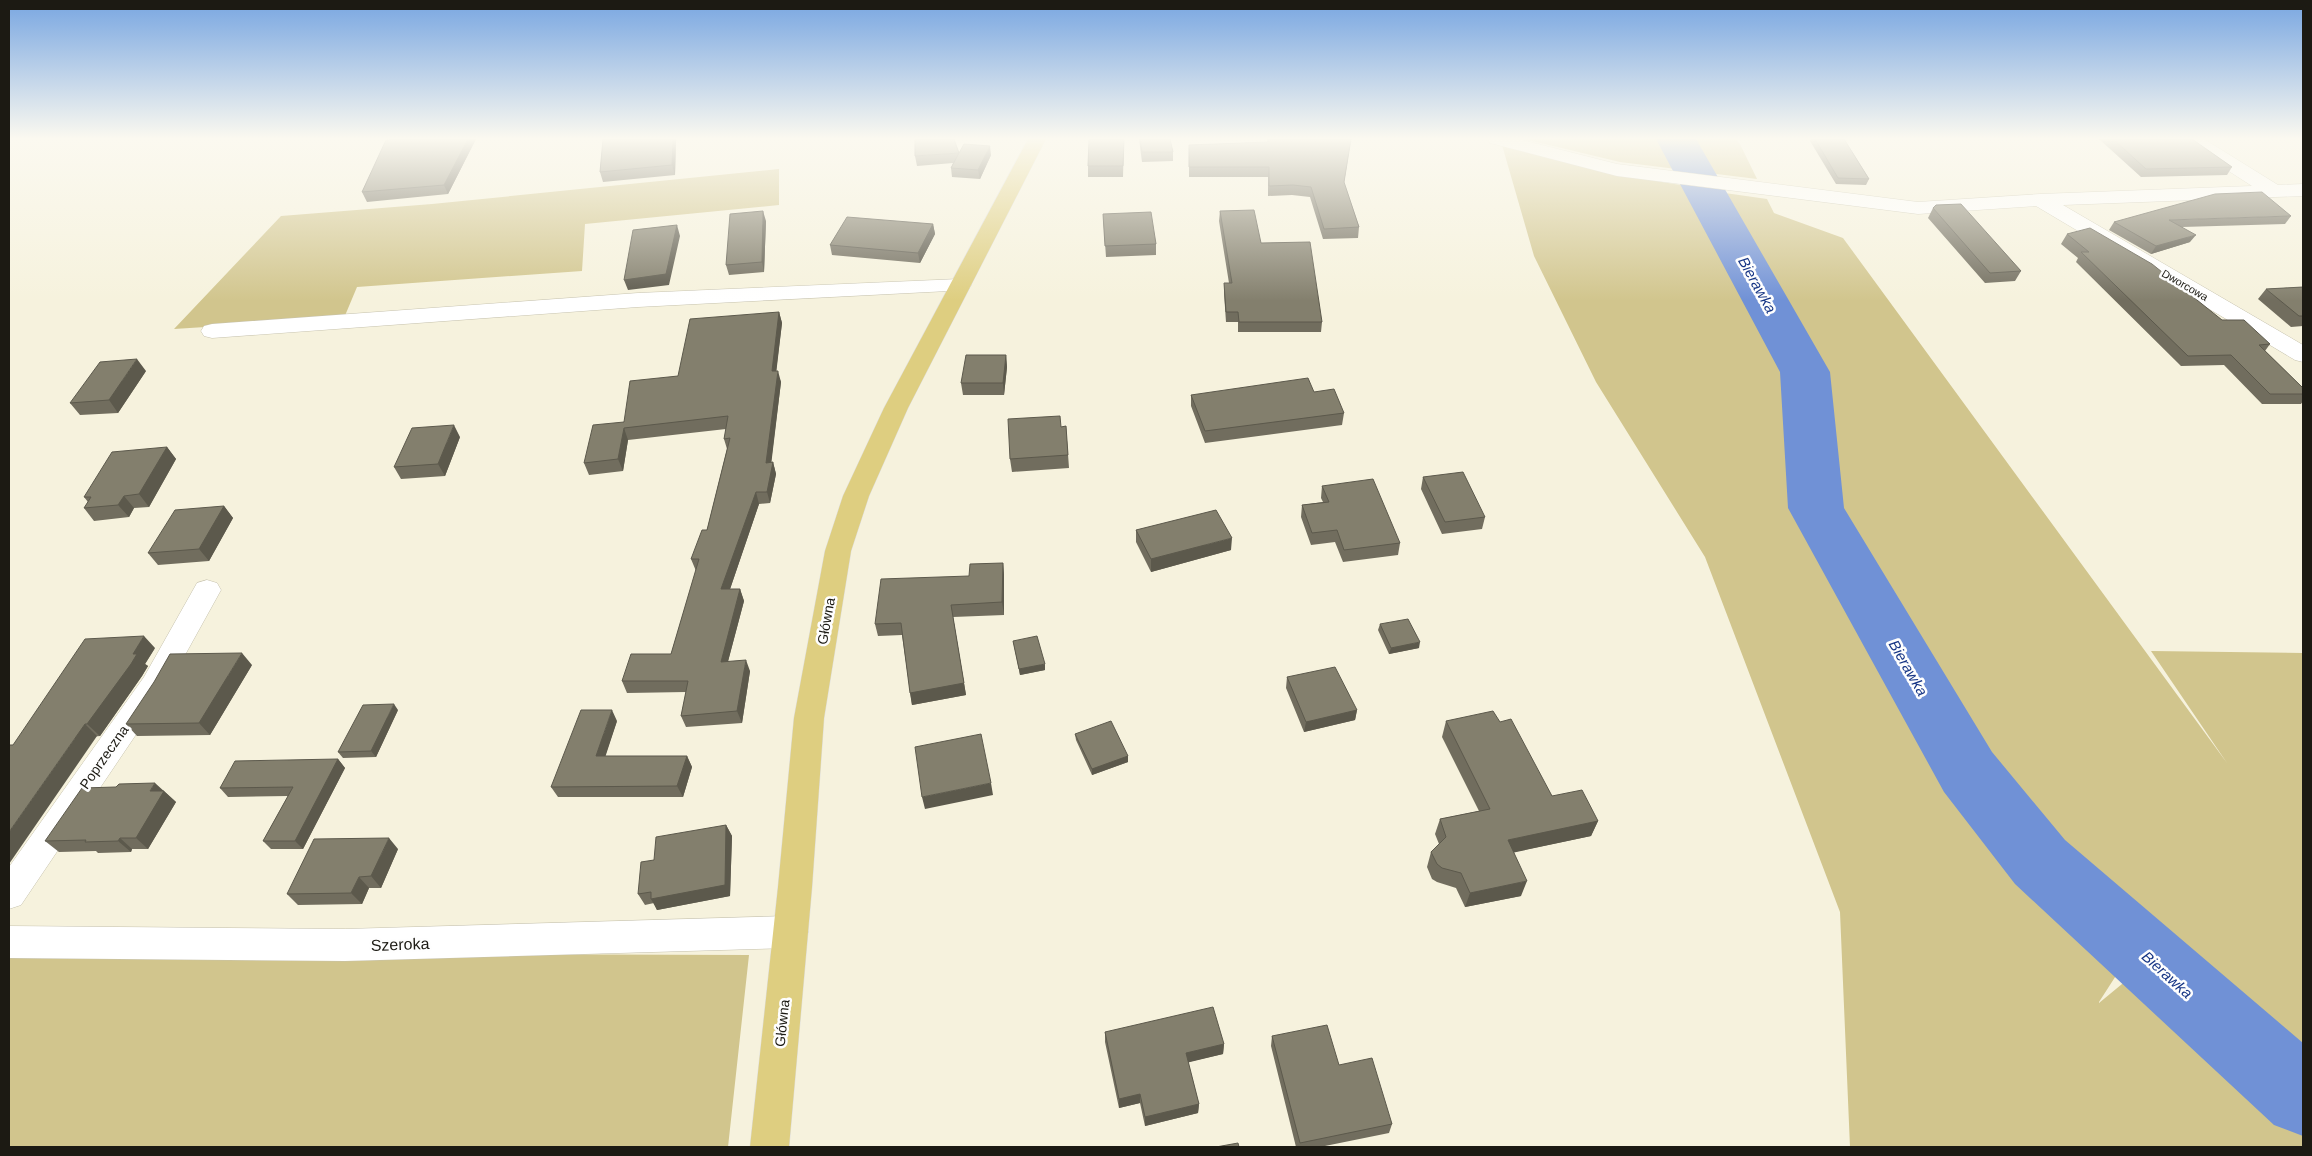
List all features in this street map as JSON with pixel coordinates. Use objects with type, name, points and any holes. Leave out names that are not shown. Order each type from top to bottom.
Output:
[{"type":"main road","name":"Główna","points":[[769,1147],[791,932],[809,718],[838,551],[856,496],[888,425],[1008,193]]},
{"type":"street","points":[[1791,193],[1918,208],[2040,200],[2247,193]]},
{"type":"street","name":"Dworcowa","points":[[2040,200],[2303,355]]},
{"type":"street","points":[[212,331],[638,300],[960,285]]},
{"type":"street","name":"Poprzeczna","points":[[9,894],[154,685],[207,590]]},
{"type":"street","name":"Szeroka","points":[[9,942],[345,945],[791,932]]},
{"type":"shaded area","points":[[542,193],[779,193],[779,205],[585,224],[582,271],[357,287],[344,318],[174,329],[281,216]]},
{"type":"shaded area","points":[[1516,193],[1702,193],[1799,371],[1805,468],[1814,518],[1894,653],[1958,772],[2023,851],[2101,924],[2041,849],[1993,783],[1831,512],[1817,375],[1706,193],[1725,193],[1767,199],[1774,213],[1843,238],[2227,763],[2151,651],[2303,653],[2303,1147],[1850,1147],[1840,912],[1705,557],[1596,382],[1534,256]],"holes":[[[2128,957],[2139,970],[2099,1002]]]},
{"type":"shaded area","points":[[9,953],[749,955],[728,1147],[9,1147]]},
{"type":"building","points":[[1313,193],[1348,193],[1359,227],[1324,229]]},
{"type":"building","points":[[2263,193],[2291,216],[2169,220],[2196,235],[2156,246],[2114,222],[2215,194]]},
{"type":"building","points":[[1961,204],[2021,271],[1990,273],[1933,208],[1936,205]]},
{"type":"building","points":[[1254,210],[1261,243],[1310,242],[1322,322],[1239,322],[1238,312],[1226,312],[1224,283],[1232,283],[1220,211]]},
{"type":"building","points":[[763,211],[762,262],[726,265],[730,214]]},
{"type":"building","points":[[1151,212],[1156,244],[1105,246],[1103,214]]},
{"type":"building","points":[[847,217],[933,224],[918,253],[830,245]]},
{"type":"building","points":[[677,225],[666,274],[624,280],[633,230]]},
{"type":"building","points":[[2090,228],[2152,264],[2222,320],[2244,320],[2270,344],[2259,345],[2303,388],[2303,394],[2270,394],[2231,355],[2188,356],[2081,252],[2089,252],[2067,234]]},
{"type":"building","points":[[2303,287],[2303,316],[2299,316],[2266,289]]},
{"type":"building","points":[[779,312],[772,371],[778,371],[766,463],[773,462],[767,492],[756,492],[721,589],[740,589],[721,662],[746,660],[737,711],[681,716],[688,681],[622,681],[631,654],[671,654],[699,559],[691,559],[702,530],[707,530],[730,438],[724,439],[728,416],[624,428],[618,459],[584,463],[593,425],[624,422],[630,381],[678,376],[690,319]]},
{"type":"building","points":[[966,355],[1006,355],[1003,383],[961,383]]},
{"type":"building","points":[[137,359],[109,400],[70,403],[100,362]]},
{"type":"building","points":[[1308,378],[1314,392],[1334,389],[1344,413],[1205,431],[1191,395]]},
{"type":"building","points":[[1060,416],[1061,427],[1066,426],[1068,455],[1010,459],[1008,419]]},
{"type":"building","points":[[454,425],[438,464],[394,467],[412,428]]},
{"type":"building","points":[[167,447],[139,494],[124,496],[118,505],[84,508],[91,497],[84,497],[112,452]]},
{"type":"building","points":[[1463,472],[1485,517],[1445,522],[1423,477]]},
{"type":"building","points":[[1373,479],[1400,543],[1344,550],[1337,530],[1312,533],[1302,505],[1329,502],[1322,486]]},
{"type":"building","points":[[224,506],[199,549],[148,553],[175,510]]},
{"type":"building","points":[[1216,510],[1232,538],[1151,559],[1136,530]]},
{"type":"building","points":[[1003,563],[1002,602],[951,605],[964,683],[910,693],[901,623],[875,624],[881,579],[969,576],[970,564]]},
{"type":"building","points":[[1408,619],[1420,642],[1391,648],[1380,624]]},
{"type":"building","points":[[144,636],[133,654],[137,654],[131,664],[87,724],[85,724],[9,832],[9,745],[13,745],[85,639]]},
{"type":"building","points":[[1037,636],[1045,664],[1019,669],[1013,641]]},
{"type":"building","points":[[242,653],[199,723],[126,724],[170,654]]},
{"type":"building","points":[[1335,667],[1357,710],[1306,722],[1287,677]]},
{"type":"building","points":[[394,704],[371,751],[338,752],[363,705]]},
{"type":"building","points":[[581,710],[612,710],[596,756],[687,756],[677,786],[551,787]]},
{"type":"building","points":[[1493,711],[1500,722],[1511,719],[1552,796],[1582,790],[1598,821],[1508,840],[1527,881],[1470,893],[1461,873],[1442,868],[1437,864],[1431,852],[1446,837],[1440,819],[1490,809],[1446,721]]},
{"type":"building","points":[[1111,721],[1128,756],[1092,769],[1075,734]]},
{"type":"building","points":[[981,734],[991,783],[922,797],[915,747]]},
{"type":"building","points":[[338,759],[295,841],[263,841],[293,787],[220,788],[235,761]]},
{"type":"building","points":[[155,783],[150,791],[164,791],[136,838],[120,838],[118,841],[45,841],[82,788]]},
{"type":"building","points":[[726,825],[725,885],[651,899],[651,892],[638,894],[641,862],[654,860],[656,837]]},
{"type":"building","points":[[389,838],[371,876],[359,877],[351,893],[287,894],[314,839]]},
{"type":"building","points":[[1213,1007],[1224,1044],[1186,1053],[1199,1104],[1145,1117],[1140,1094],[1119,1099],[1105,1032]]},
{"type":"building","points":[[1327,1025],[1339,1065],[1372,1058],[1392,1124],[1300,1143],[1272,1036]]},
{"type":"building","points":[[1238,1143],[1239,1147],[1216,1147]]},
{"type":"waterway","name":"Bierawka","points":[[1706,193],[1805,372],[1816,508],[1968,772],[2040,862],[2303,1096]]}]
